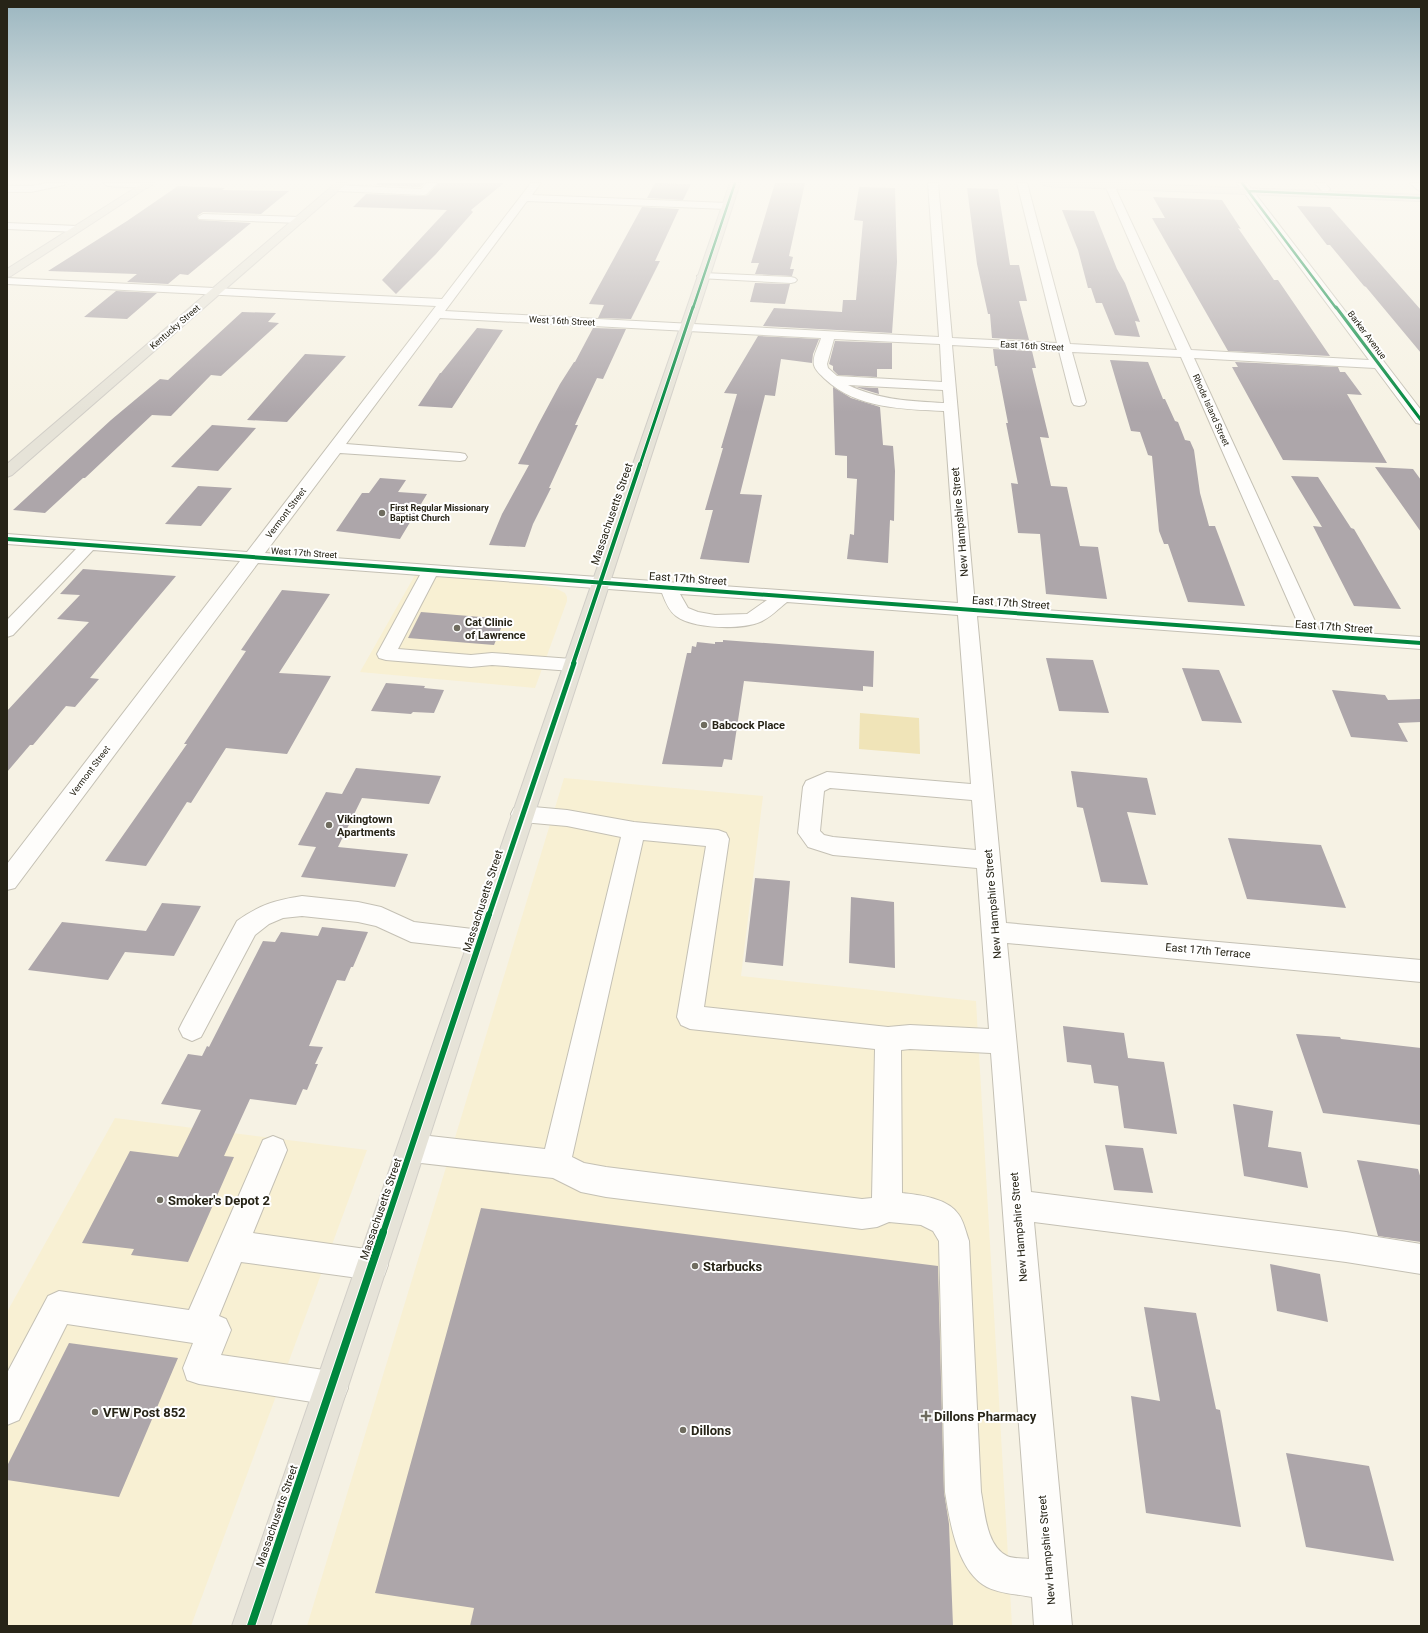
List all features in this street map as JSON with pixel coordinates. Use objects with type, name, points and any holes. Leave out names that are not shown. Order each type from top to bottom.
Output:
[{"type":"main road","points":[[7,274],[30,259]]},
{"type":"main road","name":"Kentucky Street","points":[[7,472],[254,259]]},
{"type":"main road","name":"Massachusetts Street","points":[[251,1626],[709,259]]},
{"type":"street","name":"Vermont Street","points":[[7,881],[479,259]]},
{"type":"street","name":"New Hampshire Street","points":[[939,259],[967,610],[1053,1626]]},
{"type":"street","points":[[1042,259],[1080,402]]},
{"type":"street","name":"Rhode Island Street","points":[[1143,259],[1312,635]]},
{"type":"street","name":"Barker Avenue","points":[[1299,259],[1421,420]]},
{"type":"street","points":[[703,276],[791,280]]},
{"type":"street","name":"West 16th Street","points":[[7,281],[216,292],[686,327]]},
{"type":"street","name":"East 16th Street","points":[[686,327],[1378,364]]},
{"type":"street","points":[[828,335],[828,341],[822,349],[820,365],[832,380],[847,391],[868,398],[895,404],[950,397]]},
{"type":"street","points":[[832,380],[950,397]]},
{"type":"street","points":[[335,448],[460,457]]},
{"type":"street","name":"West 17th Street","points":[[7,539],[600,582]]},
{"type":"street","points":[[7,631],[90,545]]},
{"type":"street","points":[[431,570],[386,654],[471,660],[492,659],[572,665]]},
{"type":"street","name":"East 17th Street","points":[[600,582],[1421,643]]},
{"type":"street","points":[[669,588],[674,602],[682,612],[695,618],[739,621],[751,619],[761,614],[783,596]]},
{"type":"street","points":[[983,793],[827,780],[814,787],[809,833],[816,841],[833,846],[989,860]]},
{"type":"street","points":[[522,814],[567,818],[634,831],[718,839],[690,1017],[888,1039],[910,1037],[1004,1042]]},
{"type":"street","points":[[556,1164],[634,831]]},
{"type":"street","points":[[192,1029],[246,928],[261,917],[280,909],[302,906],[358,912],[381,918],[411,932],[481,940]]},
{"type":"street","name":"East 17th Terrace","points":[[995,932],[1421,971]]},
{"type":"street","points":[[887,1207],[888,1039]]},
{"type":"street","points":[[412,1148],[556,1164],[581,1177],[606,1182],[862,1214],[877,1212],[887,1207],[927,1212],[939,1216],[948,1225],[954,1241],[964,1492],[970,1531],[982,1558],[999,1573],[1049,1581]]},
{"type":"street","points":[[198,1328],[273,1150]]},
{"type":"street","points":[[1017,1205],[1346,1247],[1421,1260]]},
{"type":"street","points":[[233,1246],[373,1265]]},
{"type":"street","points":[[7,1408],[59,1308],[215,1330],[199,1368],[331,1388]]},
{"type":"shaded area","points":[[415,575],[537,584],[557,589],[565,593],[567,601],[535,688],[360,672]]},
{"type":"shaded area","points":[[860,713],[919,718],[920,754],[859,749]]},
{"type":"shaded area","points":[[564,778],[763,796],[741,976],[976,1001],[1012,1626],[307,1626]]},
{"type":"shaded area","points":[[115,1118],[367,1150],[191,1626],[7,1626],[7,1312]]},
{"type":"building","points":[[67,259],[207,259],[188,275],[180,274],[168,284],[127,282],[137,274],[48,271]]},
{"type":"building","points":[[401,259],[431,259],[396,294],[382,280]]},
{"type":"building","points":[[613,259],[656,259],[655,261],[660,261],[631,319],[598,318],[604,305],[589,304]]},
{"type":"building","points":[[752,259],[792,259],[790,269],[794,269],[792,276],[755,274],[759,263],[751,263]]},
{"type":"building","points":[[860,259],[897,259],[892,333],[763,326],[774,308],[842,312],[843,300],[856,300]]},
{"type":"building","points":[[976,259],[1009,259],[1010,265],[1019,265],[1027,301],[1019,301],[1029,340],[992,338],[990,314],[988,314]]},
{"type":"building","points":[[1080,259],[1113,259],[1125,283],[1140,322],[1135,321],[1140,337],[1115,335],[1102,303],[1096,303],[1091,288],[1088,288]]},
{"type":"building","points":[[1176,259],[1260,259],[1274,280],[1278,280],[1330,356],[1228,351]]},
{"type":"building","points":[[1342,259],[1376,259],[1421,310],[1421,353],[1366,287]]},
{"type":"building","points":[[755,283],[790,284],[785,304],[750,302]]},
{"type":"building","points":[[116,291],[157,293],[127,319],[84,317]]},
{"type":"building","points":[[242,312],[276,313],[268,322],[279,323],[221,376],[211,375],[171,416],[152,415],[85,478],[83,478],[45,513],[13,510],[111,420],[160,379],[168,380]]},
{"type":"building","points":[[477,328],[503,330],[452,408],[418,406],[440,373]]},
{"type":"building","points":[[593,328],[626,329],[603,379],[597,378],[575,425],[578,425],[549,488],[551,488],[533,524],[525,547],[489,545],[502,514],[529,465],[518,464],[560,384],[575,362]]},
{"type":"building","points":[[758,336],[819,339],[813,354],[812,363],[781,359],[775,396],[765,395],[740,494],[762,495],[749,563],[700,559],[713,510],[705,510],[737,394],[724,393]]},
{"type":"building","points":[[835,341],[892,343],[892,369],[877,369],[877,377],[838,375],[833,370],[833,366],[829,364]]},
{"type":"building","points":[[993,349],[1032,351],[1036,368],[1032,368],[1049,438],[1040,437],[1051,486],[1067,487],[1080,546],[1098,547],[1107,599],[1046,594],[1040,534],[1018,533],[1011,483],[1018,484],[1006,423],[1008,423],[997,366],[995,366]]},
{"type":"building","points":[[305,354],[346,356],[287,422],[247,420]]},
{"type":"building","points":[[1110,360],[1148,362],[1163,399],[1165,399],[1175,421],[1178,422],[1185,440],[1190,441],[1194,450],[1200,493],[1209,526],[1215,526],[1245,606],[1188,602],[1168,544],[1164,544],[1159,531],[1152,456],[1148,455],[1140,432],[1131,431]]},
{"type":"building","points":[[1235,362],[1338,367],[1340,372],[1345,372],[1362,395],[1347,394],[1387,463],[1283,460],[1232,367],[1238,367]]},
{"type":"building","points":[[833,387],[851,398],[880,407],[883,445],[893,446],[895,471],[894,521],[890,520],[888,563],[847,559],[850,534],[854,535],[857,479],[847,478],[847,456],[835,455]]},
{"type":"building","points":[[856,387],[878,388],[879,394],[872,392]]},
{"type":"building","points":[[212,425],[256,428],[218,471],[171,467]]},
{"type":"building","points":[[1375,467],[1413,469],[1421,480],[1421,532]]},
{"type":"building","points":[[1291,476],[1318,477],[1351,528],[1354,529],[1401,609],[1354,606],[1313,526],[1322,527]]},
{"type":"building","name":"First Regular Missionary Baptist Church","points":[[380,478],[406,480],[398,492],[427,494],[400,539],[336,531],[362,493],[369,493]]},
{"type":"building","points":[[198,486],[232,488],[201,526],[165,524]]},
{"type":"building","points":[[83,569],[176,576],[90,678],[99,679],[75,707],[66,706],[33,745],[30,745],[7,772],[7,711],[89,622],[57,619],[80,595],[60,594]]},
{"type":"building","points":[[282,590],[330,594],[279,673],[331,676],[287,754],[226,748],[191,803],[187,802],[146,866],[105,861],[187,744],[184,744],[246,651],[241,650]]},
{"type":"building","name":"Cat Clinic of Lawrence","points":[[421,612],[505,619],[494,645],[408,638]]},
{"type":"building","name":"Babcock Place","points":[[723,640],[874,651],[873,687],[863,686],[863,691],[744,681],[732,760],[724,759],[722,767],[662,764],[687,653],[691,653],[692,646],[696,647],[697,642],[715,644],[715,642],[723,642]]},
{"type":"building","points":[[1046,658],[1093,660],[1109,713],[1059,711]]},
{"type":"building","points":[[1182,668],[1219,670],[1242,723],[1202,721]]},
{"type":"building","points":[[386,683],[425,686],[424,688],[444,690],[434,713],[413,712],[411,714],[371,711]]},
{"type":"building","points":[[1332,690],[1385,695],[1388,700],[1421,699],[1421,722],[1398,723],[1408,742],[1351,737]]},
{"type":"building","name":"Vikingtown Apartments","points":[[356,768],[441,776],[429,804],[362,798],[338,847],[408,854],[395,887],[301,877],[316,847],[298,845],[326,792],[342,794]]},
{"type":"building","points":[[1071,771],[1147,778],[1156,815],[1127,812],[1148,885],[1101,882],[1083,808],[1077,807]]},
{"type":"building","points":[[1228,838],[1321,845],[1346,908],[1247,899]]},
{"type":"building","points":[[755,878],[790,881],[783,966],[745,962]]},
{"type":"building","points":[[851,897],[894,902],[895,968],[849,963]]},
{"type":"building","points":[[162,903],[201,906],[174,956],[125,952],[108,980],[28,970],[62,922],[146,931]]},
{"type":"building","points":[[322,927],[368,932],[353,967],[351,967],[345,981],[337,980],[309,1046],[323,1047],[315,1064],[318,1064],[307,1090],[303,1089],[296,1105],[250,1099],[224,1156],[234,1157],[188,1262],[131,1255],[134,1249],[82,1243],[130,1151],[178,1157],[201,1110],[161,1104],[188,1054],[202,1056],[207,1046],[209,1047],[263,941],[275,942],[281,932],[318,936]]},
{"type":"building","points":[[1063,1026],[1124,1033],[1128,1058],[1164,1062],[1177,1134],[1124,1128],[1118,1086],[1094,1083],[1091,1065],[1067,1062]]},
{"type":"building","points":[[1296,1034],[1340,1037],[1341,1039],[1421,1048],[1421,1125],[1323,1113]]},
{"type":"building","points":[[1233,1104],[1273,1111],[1268,1147],[1301,1152],[1308,1188],[1244,1176]]},
{"type":"building","points":[[1105,1145],[1143,1148],[1153,1193],[1114,1190]]},
{"type":"building","points":[[1357,1160],[1418,1169],[1421,1179],[1421,1242],[1378,1236]]},
{"type":"building","name":"Dillons","points":[[481,1208],[938,1266],[944,1492],[949,1524],[953,1626],[470,1626],[474,1608],[375,1593]]},
{"type":"building","points":[[1270,1264],[1320,1274],[1328,1322],[1277,1311]]},
{"type":"building","points":[[1144,1307],[1196,1313],[1216,1409],[1220,1410],[1241,1527],[1146,1513],[1131,1396],[1160,1401]]},
{"type":"building","name":"VFW Post 852","points":[[69,1343],[178,1358],[119,1497],[7,1480],[7,1466]]},
{"type":"building","points":[[1286,1453],[1369,1466],[1394,1561],[1306,1547]]},
{"type":"cycle path","points":[[251,1626],[709,259]]},
{"type":"cycle path","points":[[1300,259],[1421,420]]},
{"type":"cycle path","points":[[7,539],[1421,643]]},
{"type":"place","name":"First Regular Missionary Baptist Church","points":[[382,513]]},
{"type":"place","name":"Cat Clinic of Lawrence","points":[[457,628]]},
{"type":"place","name":"Babcock Place","points":[[704,725]]},
{"type":"place","name":"Vikingtown Apartments","points":[[329,825]]},
{"type":"place","name":"Smoker's Depot 2","points":[[160,1200]]},
{"type":"place","name":"Starbucks","points":[[695,1266]]},
{"type":"place","name":"VFW Post 852","points":[[95,1412]]},
{"type":"place","name":"Dillons Pharmacy","points":[[926,1416]]},
{"type":"place","name":"Dillons","points":[[683,1430]]}]
